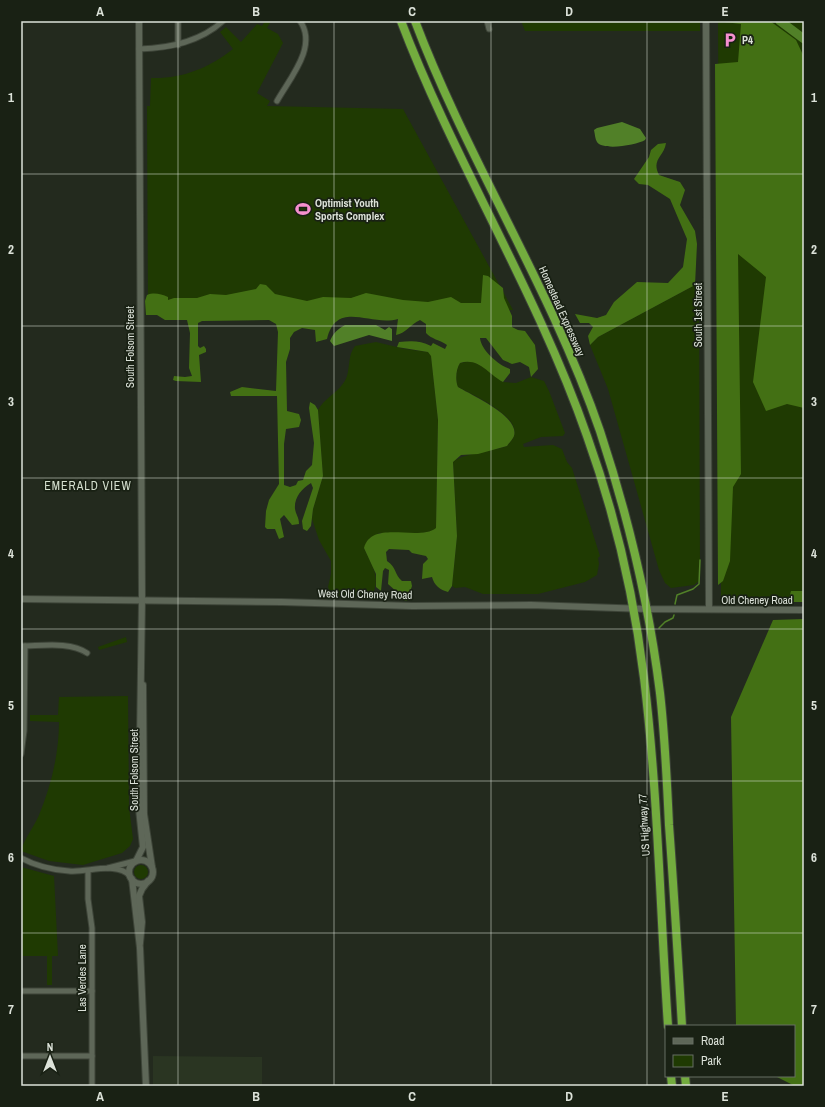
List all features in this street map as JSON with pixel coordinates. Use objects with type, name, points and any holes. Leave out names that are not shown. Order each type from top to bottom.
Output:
[{"type":"highway","name":"Homestead Expressway","points":[[401,21],[435,102],[533,302],[572,394],[612,514],[635,623]]},
{"type":"highway","name":"Homestead Expressway","points":[[415,21],[439,81],[540,288],[584,389],[622,505],[646,609],[660,693],[664,733],[682,1025]]},
{"type":"highway","name":"US Highway 77","points":[[635,623],[644,676],[651,749],[668,1025]]},
{"type":"street","name":"South Folsom Street","points":[[136,861],[143,847],[139,809],[139,695],[141,674],[142,599],[139,21]]},
{"type":"street","points":[[178,21],[178,45]]},
{"type":"street","points":[[139,49],[178,45],[200,37],[223,21]]},
{"type":"street","points":[[278,101],[306,48],[306,36],[300,21]]},
{"type":"street","points":[[487,21],[489,29]]},
{"type":"street","name":"South 1st Street","points":[[706,21],[709,609]]},
{"type":"street","name":"West Old Cheney Road","points":[[21,599],[142,599],[365,605],[531,605],[646,609],[709,609]]},
{"type":"street","name":"Old Cheney Road","points":[[709,609],[804,610]]},
{"type":"street","points":[[21,754],[24,731],[23,646],[70,647],[87,653]]},
{"type":"street","name":"South Folsom Street","points":[[141,674],[144,695],[144,814],[152,867]]},
{"type":"street","points":[[21,858],[54,869],[88,871],[105,869],[121,870],[138,883],[148,881]]},
{"type":"street","points":[[105,869],[114,865],[144,860],[152,867],[153,875],[142,889],[139,896],[142,922],[140,948]]},
{"type":"street","points":[[136,861],[130,866],[140,948],[146,1086]]},
{"type":"street","name":"Las Verdes Lane","points":[[88,871],[88,899],[92,928],[92,1086]]},
{"type":"street","points":[[21,991],[92,991]]},
{"type":"street","points":[[21,1056],[92,1056]]},
{"type":"shaded area","points":[[716,21],[770,21],[796,40],[804,57],[804,408],[787,404],[766,411],[753,382],[766,277],[738,254],[741,474],[733,487],[730,561],[723,581],[718,585],[715,64],[738,62],[741,24]]},
{"type":"shaded area","points":[[622,122],[640,129],[646,138],[645,140],[628,145],[613,147],[600,145],[597,142],[594,130]]},
{"type":"shaded area","points":[[666,143],[656,165],[657,170],[659,175],[680,182],[685,190],[680,205],[695,231],[697,244],[695,285],[598,337],[590,345],[588,336],[593,327],[589,323],[580,323],[575,314],[597,318],[606,315],[614,302],[637,282],[668,283],[683,267],[687,239],[670,199],[648,185],[639,184],[634,179],[649,157],[651,150],[658,144]]},
{"type":"shaded area","points":[[483,275],[488,276],[503,288],[504,298],[512,316],[512,327],[525,331],[535,345],[538,369],[531,377],[529,367],[520,362],[512,364],[503,360],[486,338],[480,338],[483,347],[495,361],[510,369],[510,373],[503,382],[473,362],[460,363],[456,375],[458,387],[493,407],[510,421],[514,428],[514,436],[507,446],[478,454],[461,455],[453,462],[457,536],[452,586],[448,592],[438,587],[432,577],[422,579],[423,564],[428,559],[426,556],[412,553],[409,550],[389,549],[386,552],[387,561],[392,566],[399,578],[402,581],[411,581],[412,586],[407,601],[400,599],[397,592],[388,584],[389,570],[385,568],[383,571],[381,591],[376,587],[376,574],[364,548],[369,539],[376,535],[396,532],[428,532],[436,528],[438,420],[431,356],[428,352],[397,347],[399,342],[407,341],[415,341],[431,346],[433,343],[445,349],[447,345],[428,335],[426,333],[426,324],[420,320],[400,334],[396,335],[398,319],[387,321],[356,317],[346,317],[338,320],[332,327],[327,339],[316,342],[315,330],[302,328],[294,332],[290,338],[290,349],[286,362],[287,411],[299,414],[301,420],[299,427],[286,429],[284,444],[284,485],[290,487],[296,485],[298,481],[303,480],[306,471],[312,465],[314,443],[309,408],[310,402],[315,405],[318,410],[323,476],[313,509],[311,526],[307,531],[303,529],[302,521],[313,488],[311,483],[301,491],[296,501],[295,509],[299,524],[292,525],[284,515],[280,519],[284,537],[279,539],[275,529],[267,529],[265,527],[266,511],[269,500],[279,484],[277,396],[231,396],[230,392],[242,387],[276,391],[278,332],[276,324],[269,320],[202,321],[198,323],[198,346],[200,348],[204,346],[206,349],[206,352],[199,355],[201,382],[176,381],[173,380],[174,376],[192,376],[189,368],[190,333],[187,320],[165,320],[157,315],[146,315],[145,301],[147,295],[150,294],[163,295],[168,297],[168,300],[174,298],[197,298],[210,294],[226,295],[256,289],[260,284],[266,285],[275,294],[307,301],[323,297],[351,298],[366,293],[403,300],[428,302],[451,297],[461,303],[481,303]]},
{"type":"shaded area","points":[[345,325],[376,325],[385,330],[389,327],[392,329],[392,341],[369,335],[334,346],[330,341],[331,338],[340,328]]},
{"type":"shaded area","points":[[791,591],[804,591],[804,602],[788,602]]},
{"type":"shaded area","points":[[804,619],[804,1086],[795,1086],[777,1077],[795,1077],[795,1025],[736,1025],[731,717],[773,620]]},
{"type":"shaded area","points":[[153,1056],[262,1057],[262,1086],[153,1086]]},
{"type":"green space","name":"Optimist Youth Sports Complex","points":[[265,21],[271,21],[267,28],[278,34],[283,43],[257,93],[270,101],[267,106],[403,109],[513,310],[148,310],[147,106],[150,106],[151,78],[174,77],[205,67],[233,49],[220,32],[226,27],[241,42],[257,24],[262,26]]},
{"type":"green space","points":[[521,21],[700,21],[700,31],[525,31]]},
{"type":"green space","points":[[718,21],[804,21],[804,600],[721,599]]},
{"type":"green space","points":[[695,285],[699,289],[700,580],[694,585],[671,588],[665,583],[659,570],[608,389],[590,345],[598,337]]},
{"type":"green space","points":[[376,342],[405,349],[428,352],[431,355],[438,420],[436,529],[425,533],[379,533],[364,548],[373,566],[376,578],[376,584],[371,597],[338,596],[330,592],[328,587],[331,574],[331,561],[319,540],[312,519],[313,509],[323,476],[318,410],[321,405],[345,381],[351,353],[355,346]]},
{"type":"green space","points":[[471,361],[484,367],[503,382],[516,383],[531,377],[544,381],[565,433],[563,436],[541,437],[523,444],[524,447],[553,445],[562,449],[567,462],[572,468],[600,556],[598,558],[599,564],[597,575],[585,582],[538,594],[483,594],[465,587],[455,588],[452,586],[457,536],[453,462],[463,457],[507,446],[514,436],[514,428],[503,414],[483,400],[458,387],[456,378],[460,363]]},
{"type":"green space","points":[[126,637],[127,642],[99,650],[98,647]]},
{"type":"green space","points":[[128,696],[129,807],[133,839],[130,846],[122,853],[83,865],[49,861],[21,851],[24,842],[39,815],[47,793],[54,770],[59,734],[59,722],[30,721],[30,715],[58,715],[59,697]]},
{"type":"green space","points":[[141,865],[146,867],[148,872],[146,877],[141,879],[136,877],[134,872],[136,867]]},
{"type":"green space","points":[[21,867],[54,876],[58,956],[52,956],[52,985],[47,985],[47,956],[21,956]]},
{"type":"waterway","points":[[780,21],[804,39]]},
{"type":"waterway","points":[[675,604],[677,595],[693,589],[699,584],[700,560]]},
{"type":"waterway","points":[[659,628],[665,622],[673,618],[674,615]]},
{"type":"place","name":"P4","points":[[730,40]]},
{"type":"place","name":"Optimist Youth Sports Complex","points":[[303,209]]},
{"type":"district","name":"EMERALD VIEW","points":[[88,486]]}]
